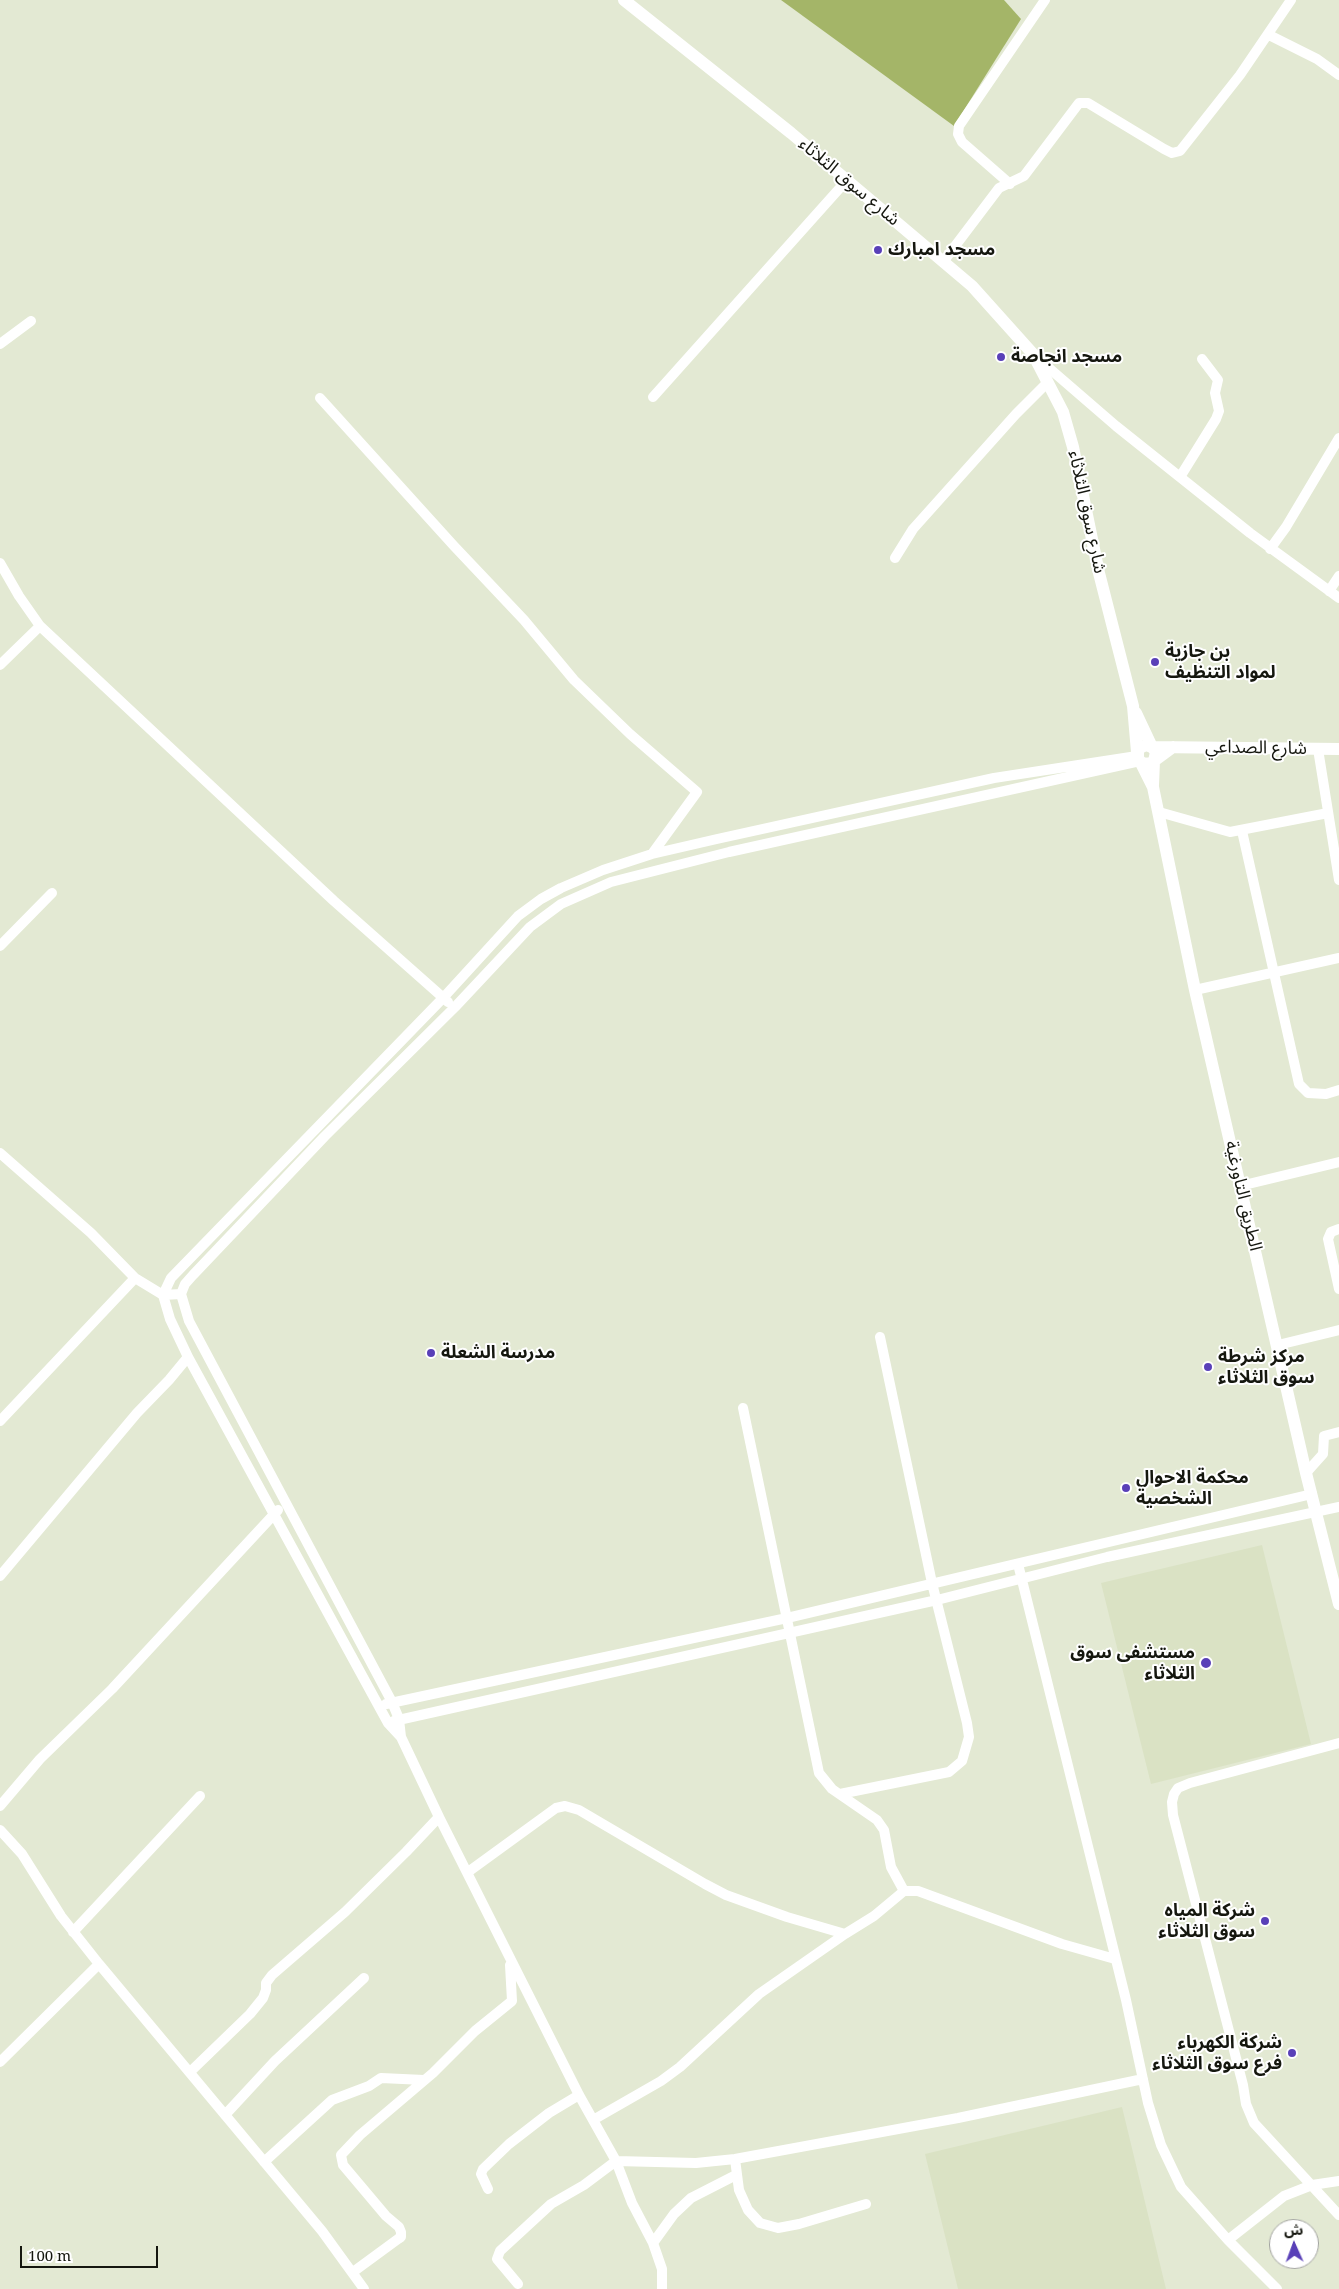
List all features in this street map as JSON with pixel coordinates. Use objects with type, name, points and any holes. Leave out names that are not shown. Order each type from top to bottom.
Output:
[{"type":"street","name":"شارع سوق الثلاثاء","points":[[624,0],[847,180],[972,286],[1033,354],[1063,412],[1073,447],[1102,583],[1133,706]]},
{"type":"street","points":[[1010,184],[962,142],[958,134],[959,126],[1045,0]]},
{"type":"street","points":[[944,262],[999,188],[1024,176],[1079,103],[1088,103],[1172,153],[1180,151],[1224,97],[1269,35],[1291,0]]},
{"type":"street","points":[[1269,35],[1317,59],[1339,75]]},
{"type":"street","points":[[653,397],[847,180]]},
{"type":"street","points":[[0,344],[31,321]]},
{"type":"street","points":[[1033,354],[1180,477],[1270,549],[1339,598]]},
{"type":"street","points":[[1180,477],[1219,411],[1215,393],[1218,380],[1202,359]]},
{"type":"street","points":[[895,558],[914,529],[1016,414],[1048,382]]},
{"type":"street","points":[[320,398],[524,620],[574,680],[630,734],[697,792],[652,854]]},
{"type":"street","points":[[1270,549],[1286,527],[1339,438]]},
{"type":"street","points":[[0,563],[19,596],[40,626],[327,894],[455,1007]]},
{"type":"street","points":[[1329,592],[1339,576]]},
{"type":"street","points":[[0,665],[40,626]]},
{"type":"street","points":[[1133,706],[1156,752],[1153,787]]},
{"type":"street","points":[[1133,706],[1138,756],[1153,787]]},
{"type":"street","points":[[401,1737],[399,1719],[392,1702],[285,1504],[189,1320],[181,1294],[185,1284],[306,1157],[455,1007],[530,927],[561,904],[611,882],[729,852],[1032,784],[1086,774],[1138,756],[1143,745],[1152,746]]},
{"type":"street","name":"شارع الصداعي","points":[[1152,746],[1339,749]]},
{"type":"street","points":[[1138,756],[1145,764],[1154,761],[1173,746]]},
{"type":"street","points":[[1318,748],[1339,880]]},
{"type":"street","points":[[662,2289],[662,2269],[653,2243],[632,2203],[616,2161],[510,1960],[401,1737],[388,1723],[379,1707],[188,1357],[170,1319],[163,1295],[171,1278],[443,998],[518,916],[541,899],[603,870],[652,854],[843,810],[994,778],[1138,756]]},
{"type":"street","name":"الطريق التاورغية","points":[[1153,787],[1195,990],[1278,1344],[1306,1473],[1339,1604]]},
{"type":"street","points":[[843,810],[848,826]]},
{"type":"street","points":[[1159,812],[1230,832],[1328,813]]},
{"type":"street","points":[[1242,831],[1244,849],[1275,972],[1299,1084],[1308,1094],[1326,1094],[1339,1090]]},
{"type":"street","points":[[0,946],[52,893]]},
{"type":"street","points":[[1195,990],[1339,958]]},
{"type":"street","points":[[296,1148],[306,1157]]},
{"type":"street","points":[[0,1153],[91,1233],[135,1278],[163,1295],[181,1294]]},
{"type":"street","points":[[1240,1186],[1339,1162]]},
{"type":"street","points":[[1339,1228],[1331,1232],[1328,1239],[1339,1289]]},
{"type":"street","points":[[0,1421],[135,1278]]},
{"type":"street","points":[[1278,1344],[1339,1330]]},
{"type":"street","points":[[840,1794],[948,1772],[957,1767],[962,1761],[969,1738],[967,1723],[932,1583],[880,1337]]},
{"type":"street","points":[[0,1576],[137,1413],[170,1380],[188,1357]]},
{"type":"street","points":[[743,1408],[819,1773],[832,1789],[878,1820],[884,1830],[891,1867],[904,1891]]},
{"type":"street","points":[[1306,1473],[1322,1454],[1324,1436],[1339,1432]]},
{"type":"street","points":[[379,1707],[392,1702],[787,1618],[1312,1494]]},
{"type":"street","points":[[0,1806],[40,1759],[112,1688],[274,1513],[285,1504]]},
{"type":"street","points":[[388,1723],[936,1600],[1107,1557],[1339,1507]]},
{"type":"street","points":[[1018,1564],[1143,2079],[1161,2145],[1182,2187],[1270,2287]]},
{"type":"street","points":[[1339,1743],[1190,1783],[1178,1788],[1172,1802],[1173,1814],[1243,2085],[1246,2104],[1254,2123],[1339,2215]]},
{"type":"street","points":[[73,1932],[200,1796]]},
{"type":"street","points":[[468,1872],[556,1808],[565,1806],[579,1810],[726,1895],[787,1917],[845,1934]]},
{"type":"street","points":[[190,2072],[250,2014],[263,1998],[266,1983],[272,1975],[345,1912],[439,1817]]},
{"type":"street","points":[[0,1830],[22,1854],[73,1932],[322,2231],[364,2289]]},
{"type":"street","points":[[593,2120],[660,2081],[680,2067],[759,1994],[796,1966],[874,1916],[904,1891],[918,1891],[1062,1944],[1115,1959]]},
{"type":"street","points":[[353,2272],[401,2237],[401,2232],[399,2227],[386,2216],[343,2165],[341,2155],[360,2135],[424,2080],[475,2031],[512,2001],[510,1960]]},
{"type":"street","points":[[0,2062],[99,1964]]},
{"type":"street","points":[[225,2115],[275,2061],[364,1978]]},
{"type":"street","points":[[264,2162],[332,2100],[368,2086],[381,2078],[424,2080]]},
{"type":"street","points":[[518,2284],[503,2269],[497,2259],[500,2251],[551,2204],[584,2185],[616,2161],[696,2163],[735,2159],[958,2118],[1143,2079]]},
{"type":"street","points":[[488,2189],[481,2174],[482,2169],[509,2144],[549,2113],[579,2094]]},
{"type":"street","points":[[735,2159],[739,2190],[748,2210],[760,2223],[778,2228],[866,2204]]},
{"type":"street","points":[[653,2243],[674,2214],[691,2198],[736,2175]]},
{"type":"street","points":[[1228,2240],[1284,2196],[1312,2186],[1339,2181]]},
{"type":"shaded area","name":"مستشفى سوق الثلاثاء","points":[[1262,1545],[1311,1744],[1151,1784],[1101,1583]]},
{"type":"shaded area","points":[[1122,2107],[1166,2289],[958,2289],[925,2154]]},
{"type":"green space","points":[[781,0],[1004,0],[1021,19],[954,126]]},
{"type":"place","name":"مسجد امبارك","points":[[878,250]]},
{"type":"place","name":"مسجد انجاصة","points":[[1001,357]]},
{"type":"place","name":"بن جازية لمواد التنظيف","points":[[1155,662]]},
{"type":"place","name":"مدرسة الشعلة","points":[[431,1353]]},
{"type":"place","name":"مركز شرطة سوق الثلاثاء","points":[[1208,1367]]},
{"type":"place","name":"محكمة الاحوال الشخصية","points":[[1126,1488]]},
{"type":"place","name":"مستشفى سوق الثلاثاء","points":[[1206,1663]]},
{"type":"place","name":"شركة المياه سوق الثلاثاء","points":[[1265,1921]]},
{"type":"place","name":"شركة الكهرباء فرع سوق الثلاثاء","points":[[1292,2053]]}]
